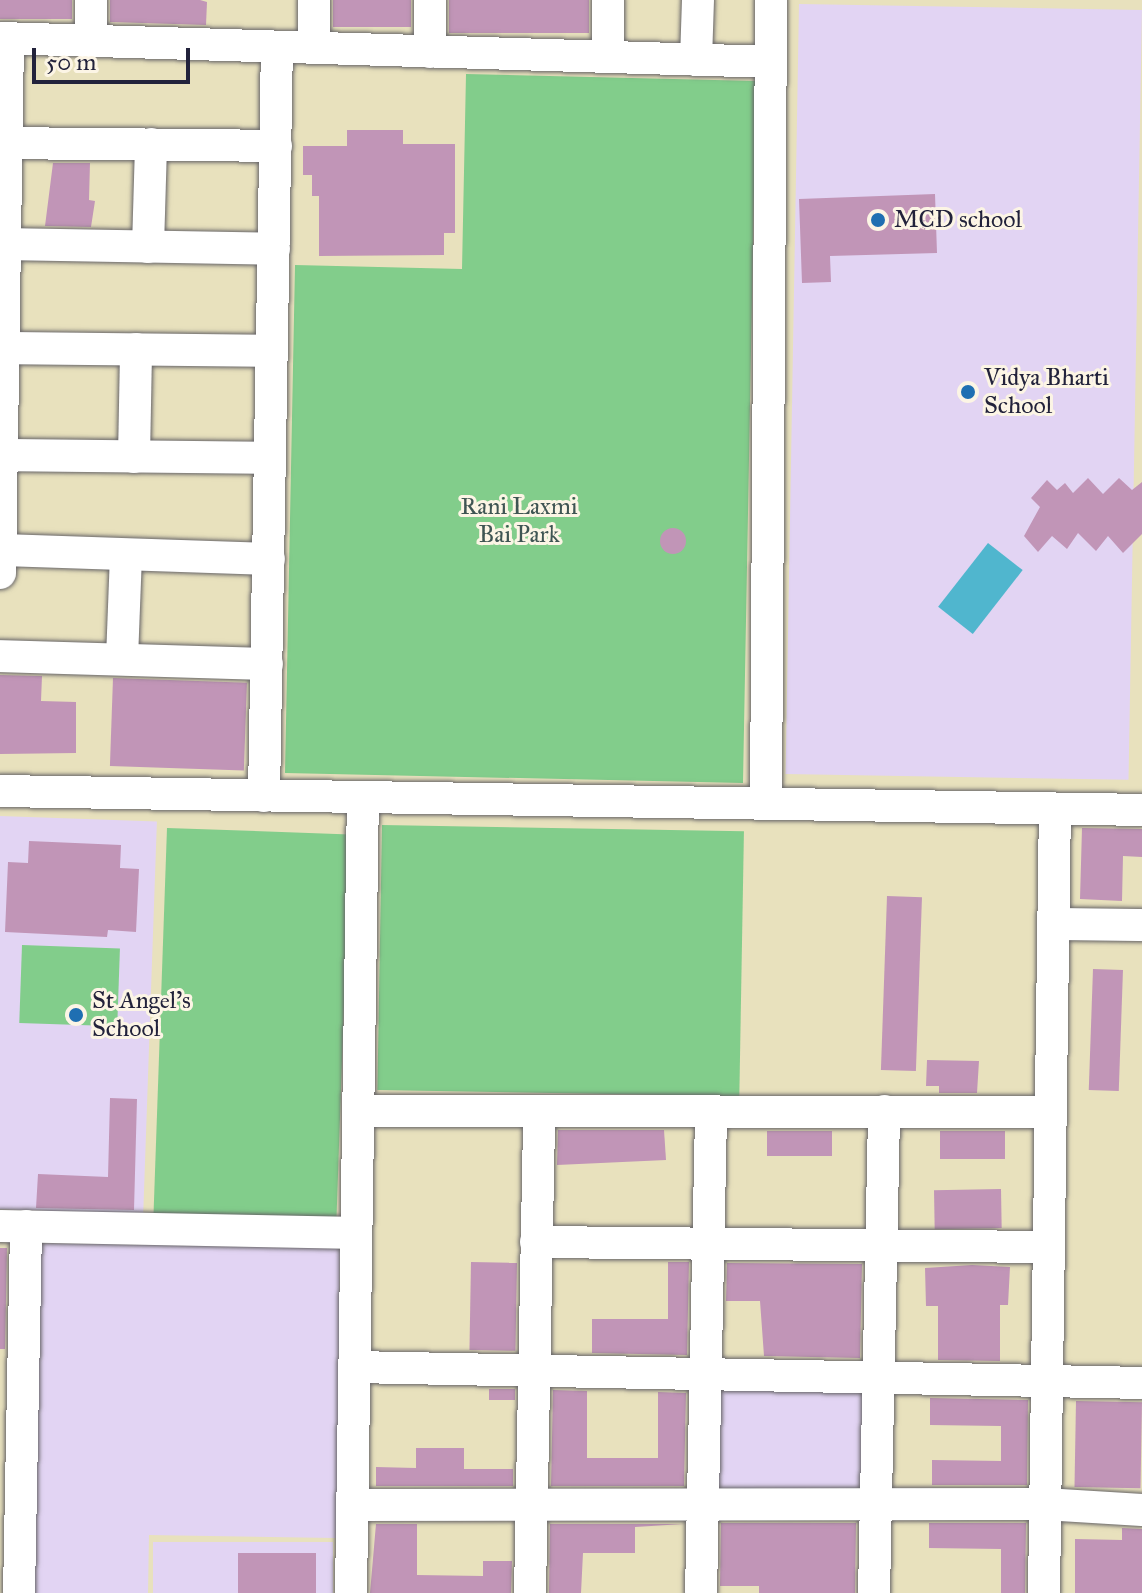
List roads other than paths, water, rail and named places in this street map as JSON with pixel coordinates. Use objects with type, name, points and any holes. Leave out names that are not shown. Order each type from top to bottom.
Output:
[{"type":"street","points":[[91,0],[91,41]]},
{"type":"street","points":[[314,0],[314,48]]},
{"type":"street","points":[[430,0],[430,52]]},
{"type":"street","points":[[608,0],[608,57]]},
{"type":"street","points":[[696,60],[698,0]]},
{"type":"street","points":[[766,804],[771,0]]},
{"type":"street","points":[[0,573],[4,38],[771,62]]},
{"type":"street","points":[[264,796],[277,47]]},
{"type":"street","points":[[3,143],[276,146]]},
{"type":"street","points":[[148,247],[151,144]]},
{"type":"street","points":[[2,244],[274,249]]},
{"type":"street","points":[[2,348],[272,351]]},
{"type":"street","points":[[134,457],[136,349]]},
{"type":"street","points":[[1,455],[270,458]]},
{"type":"street","points":[[0,550],[269,559]]},
{"type":"street","points":[[122,659],[126,555]]},
{"type":"street","points":[[0,656],[267,664]]},
{"type":"street","points":[[0,791],[1142,810]]},
{"type":"street","points":[[351,1593],[363,798]]},
{"type":"street","points":[[1044,1593],[1055,809]]},
{"type":"street","points":[[1054,924],[1142,925]]},
{"type":"street","points":[[358,1111],[1051,1112]]},
{"type":"street","points":[[530,1593],[539,1111]]},
{"type":"street","points":[[701,1593],[711,1111]]},
{"type":"street","points":[[874,1593],[884,1111]]},
{"type":"street","points":[[19,1593],[13,1226],[356,1233]]},
{"type":"street","points":[[536,1242],[1049,1247]]},
{"type":"street","points":[[354,1367],[1142,1383]]},
{"type":"street","points":[[352,1505],[703,1507],[1044,1504],[1142,1510]]},
{"type":"water","points":[[988,543],[1023,570],[973,634],[938,607]]},
{"type":"place","name":"MCD school","points":[[878,220]]},
{"type":"place","name":"Vidya Bharti School","points":[[968,392]]},
{"type":"place","name":"St Angel's School","points":[[76,1015]]},
{"type":"park label","name":"Rani Laxmi Bai Park","points":[[519,521]]}]
